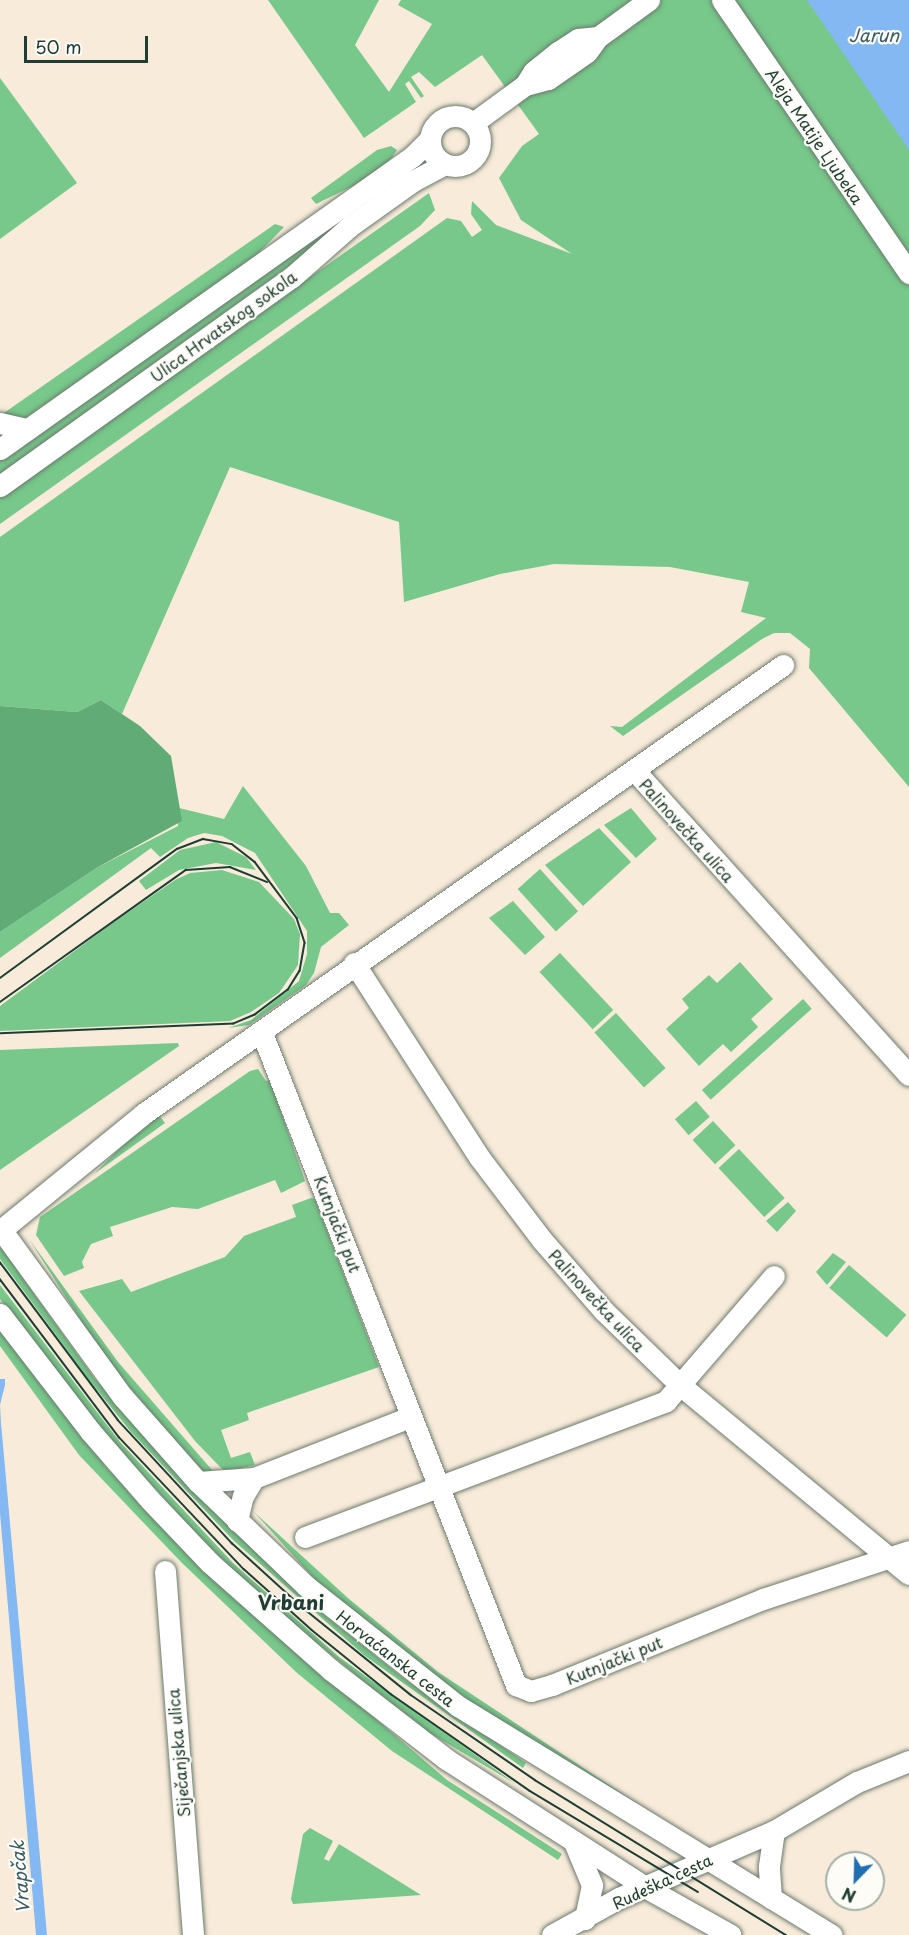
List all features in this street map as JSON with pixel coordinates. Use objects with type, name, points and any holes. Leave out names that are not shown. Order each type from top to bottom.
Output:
[{"type":"street","points":[[473,123],[525,85],[548,79],[587,52],[598,37],[650,0]]},
{"type":"street","name":"Aleja Matije Ljubeka","points":[[722,0],[909,273]]},
{"type":"street","points":[[460,117],[473,123],[480,137],[478,152],[460,166],[445,164],[434,154],[430,139],[435,126],[446,118],[460,117]]},
{"type":"street","name":"Ulica Hrvatskog sokola","points":[[0,448],[413,156],[430,139]]},
{"type":"street","name":"Ulica Hrvatskog sokola","points":[[0,486],[292,277],[350,226],[413,181],[445,164]]},
{"type":"street","points":[[0,423],[27,429]]},
{"type":"street","points":[[0,1229],[143,1114],[262,1033],[354,963],[635,771],[783,665]]},
{"type":"street","name":"Palinovečka ulica","points":[[635,771],[909,1075]]},
{"type":"street","name":"Palinovečka ulica","points":[[354,963],[479,1157],[542,1240],[604,1311],[679,1384],[900,1554],[909,1574]]},
{"type":"street","name":"Kutnjački put","points":[[262,1033],[339,1224],[410,1417],[512,1679],[531,1691],[764,1599],[900,1554]]},
{"type":"street","name":"Horvaćanska cesta","points":[[0,1229],[123,1397],[198,1482],[306,1586],[458,1706],[831,1935]]},
{"type":"street","points":[[305,1537],[439,1489],[666,1401],[774,1276]]},
{"type":"street","points":[[0,1314],[90,1431],[210,1563],[331,1670],[437,1752],[645,1887],[731,1935]]},
{"type":"street","points":[[198,1482],[254,1478],[410,1417]]},
{"type":"street","points":[[237,1521],[243,1496],[254,1478]]},
{"type":"street","name":"Siječanjska ulica","points":[[165,1571],[193,1935]]},
{"type":"street","name":"Rudeška cesta","points":[[552,1935],[645,1887],[774,1831],[857,1782],[909,1761]]},
{"type":"street","points":[[771,1898],[769,1866],[774,1831]]},
{"type":"street","points":[[574,1842],[592,1885],[585,1919]]},
{"type":"green space","points":[[268,0],[379,0],[355,45],[389,92],[432,24],[398,5],[401,0],[909,0],[909,787],[809,668],[810,649],[790,633],[774,633],[762,639],[623,736],[610,726],[622,727],[766,618],[741,612],[749,582],[670,567],[554,564],[500,574],[404,602],[399,522],[230,467],[122,714],[101,700],[77,712],[0,706],[0,537],[447,218],[461,221],[472,237],[482,230],[471,214],[472,201],[496,225],[572,254],[521,220],[499,178],[522,146],[539,134],[482,55],[435,87],[419,72],[411,77],[424,96],[421,98],[409,81],[405,84],[416,102],[364,138]]},
{"type":"green space","points":[[0,78],[77,183],[0,239]]},
{"type":"green space","points":[[391,146],[397,150],[391,159],[363,181],[316,204],[311,198],[377,150]]},
{"type":"green space","points":[[410,169],[309,252],[0,474],[0,458]]},
{"type":"green space","points":[[429,193],[435,210],[420,226],[0,524],[0,496]]},
{"type":"green space","points":[[275,224],[284,227],[255,257],[27,417],[22,420],[1,415]]},
{"type":"green space","points":[[101,700],[140,726],[171,756],[182,821],[98,867],[0,932],[0,706],[77,712]]},
{"type":"green space","points":[[243,786],[306,866],[330,913],[339,913],[349,925],[321,947],[314,973],[306,985],[249,1025],[228,1028],[251,1020],[299,981],[307,954],[307,931],[255,853],[222,836],[204,833],[188,838],[160,857],[151,848],[0,958],[0,932],[98,867],[178,826],[179,808],[224,819]]},
{"type":"green space","points":[[631,808],[657,839],[636,858],[604,825]]},
{"type":"green space","points":[[599,828],[631,862],[583,906],[545,865]]},
{"type":"green space","points":[[216,842],[246,857],[256,870],[216,863],[179,870],[146,890],[139,881],[180,850]]},
{"type":"green space","points":[[540,869],[578,911],[556,931],[518,889]]},
{"type":"green space","points":[[222,870],[259,882],[294,919],[300,934],[298,965],[279,993],[251,1012],[230,1021],[0,1031],[0,1006],[111,924],[175,880],[190,873]]},
{"type":"green space","points":[[513,901],[545,937],[525,955],[489,918]]},
{"type":"green space","points":[[560,953],[613,1010],[593,1029],[540,972]]},
{"type":"green space","points":[[740,962],[773,999],[751,1019],[758,1027],[731,1052],[723,1044],[699,1066],[666,1029],[689,1008],[682,999],[709,975],[717,983]]},
{"type":"green space","points":[[803,999],[812,1009],[711,1100],[702,1090]]},
{"type":"green space","points":[[616,1013],[666,1068],[644,1087],[594,1032]]},
{"type":"green space","points":[[178,1043],[179,1046],[0,1170],[0,1050]]},
{"type":"green space","points":[[258,1069],[266,1081],[270,1080],[305,1181],[281,1193],[275,1180],[198,1209],[172,1207],[110,1227],[113,1236],[91,1244],[82,1262],[84,1268],[64,1276],[36,1235],[40,1217],[250,1071]]},
{"type":"green space","points":[[696,1101],[710,1117],[689,1135],[675,1119]]},
{"type":"green space","points":[[158,1114],[165,1123],[94,1174],[131,1137]]},
{"type":"green space","points":[[713,1121],[736,1145],[715,1164],[693,1140]]},
{"type":"green space","points":[[739,1149],[785,1198],[764,1217],[719,1168]]},
{"type":"green space","points":[[311,1198],[315,1199],[379,1367],[247,1413],[249,1420],[221,1430],[231,1458],[250,1452],[255,1465],[225,1472],[195,1441],[79,1291],[122,1279],[131,1292],[225,1257],[244,1236],[296,1217],[292,1205]]},
{"type":"green space","points":[[788,1202],[796,1211],[777,1232],[766,1221]]},
{"type":"green space","points":[[29,1239],[118,1362],[219,1478],[202,1472],[116,1376]]},
{"type":"green space","points":[[0,1246],[95,1379],[235,1533],[322,1613],[402,1677],[526,1763],[523,1768],[365,1656],[234,1541],[131,1432],[89,1380],[0,1259]]},
{"type":"green space","points":[[833,1253],[846,1262],[827,1285],[816,1272]]},
{"type":"green space","points":[[849,1265],[906,1315],[887,1338],[829,1288]]},
{"type":"green space","points":[[0,1285],[120,1442],[233,1563],[339,1657],[516,1784],[416,1725],[265,1600],[204,1542],[76,1402],[0,1299]]},
{"type":"green space","points":[[0,1331],[107,1468],[220,1585],[447,1780],[562,1854],[558,1860],[392,1751],[296,1672],[181,1562],[79,1455],[0,1346]]},
{"type":"green space","points":[[254,1512],[349,1599],[438,1672],[644,1808],[488,1717],[319,1584]]},
{"type":"green space","points":[[310,1828],[333,1841],[324,1859],[329,1861],[339,1844],[421,1895],[293,1904],[291,1899],[303,1834]]},
{"type":"water","name":"Jarun","points":[[807,0],[909,0],[909,150]]},
{"type":"water","points":[[0,1379],[5,1379],[5,1385],[0,1405]]},
{"type":"water","points":[[0,1405],[47,1935],[36,1935],[0,1513]]},
{"type":"tram line","points":[[0,978],[177,849],[203,839],[232,844],[255,862],[297,918],[305,943],[300,971],[288,990],[255,1015],[234,1024],[0,1034]]},
{"type":"tram line","points":[[0,1002],[186,870],[230,867],[267,882]]},
{"type":"tram line","points":[[0,1262],[118,1420],[232,1543],[302,1607],[411,1695],[535,1780],[786,1935]]},
{"type":"tram line","points":[[0,1279],[119,1437],[244,1569],[312,1630],[391,1694],[530,1791],[698,1892]]},
{"type":"district","name":"Vrbani","points":[[291,1602]]},
{"type":"water label","name":"Vrapčak","points":[[20,1877]]}]
